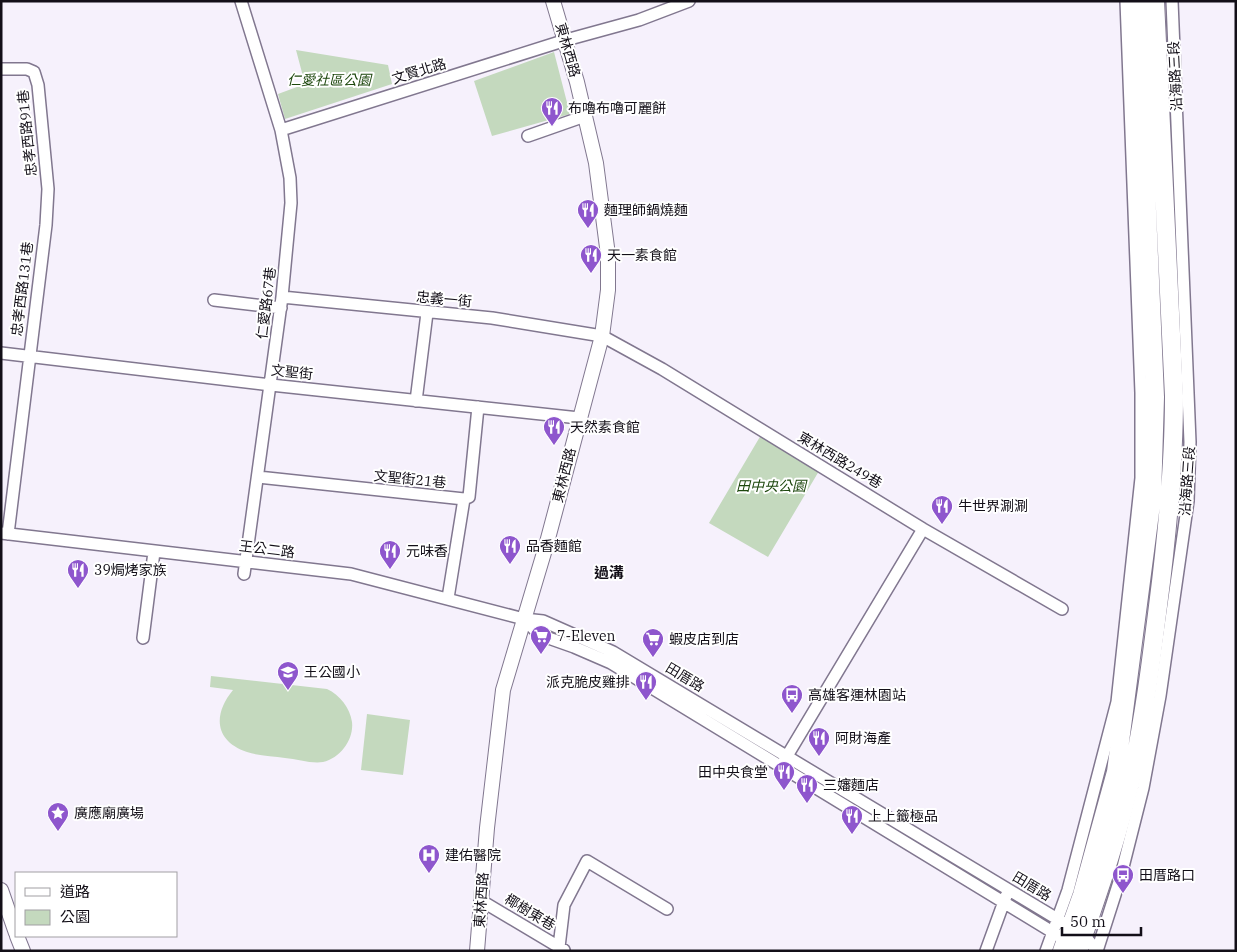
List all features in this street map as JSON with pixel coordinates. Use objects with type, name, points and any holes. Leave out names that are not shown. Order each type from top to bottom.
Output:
[{"type":"main road","name":"沿海路三段","points":[[1069,938],[1097,898],[1153,694],[1180,484],[1181,395],[1152,90],[1138,1]]},
{"type":"main road","name":"沿海路三段","points":[[1069,938],[1116,772],[1146,482],[1155,1]]},
{"type":"street","name":"仁愛路67巷","points":[[241,1],[281,130],[290,178],[291,203],[282,303],[245,568]]},
{"type":"street","name":"東林西路","points":[[477,951],[494,756],[504,690],[546,546],[602,336],[608,290],[608,255],[596,163],[566,40],[553,1]]},
{"type":"street","name":"文賢北路","points":[[281,130],[566,40],[639,20],[689,1]]},
{"type":"street","name":"沿海路三段","points":[[1126,1],[1152,90]]},
{"type":"street","name":"沿海路三段","points":[[1152,90],[1172,1]]},
{"type":"street","name":"忠孝西路91巷","points":[[1,69],[27,69],[34,72],[38,85],[48,189],[46,225]]},
{"type":"street","points":[[528,136],[585,116]]},
{"type":"street","name":"忠孝西路131巷","points":[[5,533],[46,225]]},
{"type":"street","name":"忠義一街","points":[[214,300],[492,318],[602,336]]},
{"type":"street","points":[[416,401],[427,313]]},
{"type":"street","name":"東林西路249巷","points":[[602,336],[662,369],[923,529],[1062,609]]},
{"type":"street","name":"文聖街","points":[[1,353],[271,385],[579,418]]},
{"type":"street","name":"文聖街21巷","points":[[258,477],[464,499],[469,497],[478,407]]},
{"type":"street","points":[[1146,482],[1180,484]]},
{"type":"street","points":[[448,598],[464,499]]},
{"type":"street","points":[[781,767],[923,529]]},
{"type":"street","name":"王公二路","points":[[5,533],[154,552],[245,568],[351,574],[524,619]]},
{"type":"street","points":[[143,638],[154,552]]},
{"type":"street","name":"田厝路","points":[[524,619],[543,621],[612,652],[1009,889],[1069,938]]},
{"type":"street","name":"田厝路","points":[[524,619],[540,635],[611,663],[1004,902],[1069,938],[1097,951]]},
{"type":"street","name":"沿海路三段","points":[[1097,951],[1120,879],[1144,788],[1153,694]]},
{"type":"street","points":[[562,949],[564,905],[588,861],[667,909]]},
{"type":"street","points":[[986,951],[1009,889]]},
{"type":"street","points":[[1,890],[15,928]]},
{"type":"street","name":"椰樹東巷","points":[[480,900],[562,949]]},
{"type":"street","points":[[18,937],[23,951]]},
{"type":"street","points":[[1046,951],[1069,938]]},
{"type":"green space","name":"仁愛社區公園","points":[[296,50],[388,65],[392,84],[285,119],[278,94],[305,84]]},
{"type":"green space","points":[[554,52],[570,114],[492,136],[474,81]]},
{"type":"green space","name":"田中央公園","points":[[761,435],[819,471],[768,557],[709,523]]},
{"type":"green space","points":[[211,676],[327,689],[340,698],[347,707],[352,722],[351,735],[341,752],[323,762],[309,762],[247,752],[228,741],[223,734],[220,726],[222,708],[233,690],[210,687]]},
{"type":"green space","points":[[367,714],[410,720],[403,775],[361,770]]},
{"type":"place","name":"布嚕布嚕可麗餅","points":[[552,127]]},
{"type":"place","name":"麵理師鍋燒麵","points":[[588,229]]},
{"type":"place","name":"天一素食館","points":[[591,274]]},
{"type":"place","name":"天然素食館","points":[[554,446]]},
{"type":"place","name":"牛世界涮涮","points":[[942,525]]},
{"type":"place","name":"品香麵館","points":[[510,565]]},
{"type":"place","name":"元味香","points":[[390,570]]},
{"type":"place","name":"39焗烤家族","points":[[78,589]]},
{"type":"place","name":"7-Eleven","points":[[541,655]]},
{"type":"place","name":"蝦皮店到店","points":[[653,658]]},
{"type":"place","name":"王公國小","points":[[288,691]]},
{"type":"place","name":"派克脆皮雞排","points":[[646,701]]},
{"type":"place","name":"高雄客運林園站","points":[[792,714]]},
{"type":"place","name":"阿財海產","points":[[819,757]]},
{"type":"place","name":"田中央食堂","points":[[784,791]]},
{"type":"place","name":"三嬸麵店","points":[[807,804]]},
{"type":"place","name":"廣應廟廣場","points":[[58,832]]},
{"type":"place","name":"上上籤極品","points":[[852,835]]},
{"type":"place","name":"建佑醫院","points":[[429,874]]},
{"type":"place","name":"田厝路口","points":[[1123,894]]},
{"type":"district","name":"過溝","points":[[609,572]]}]
